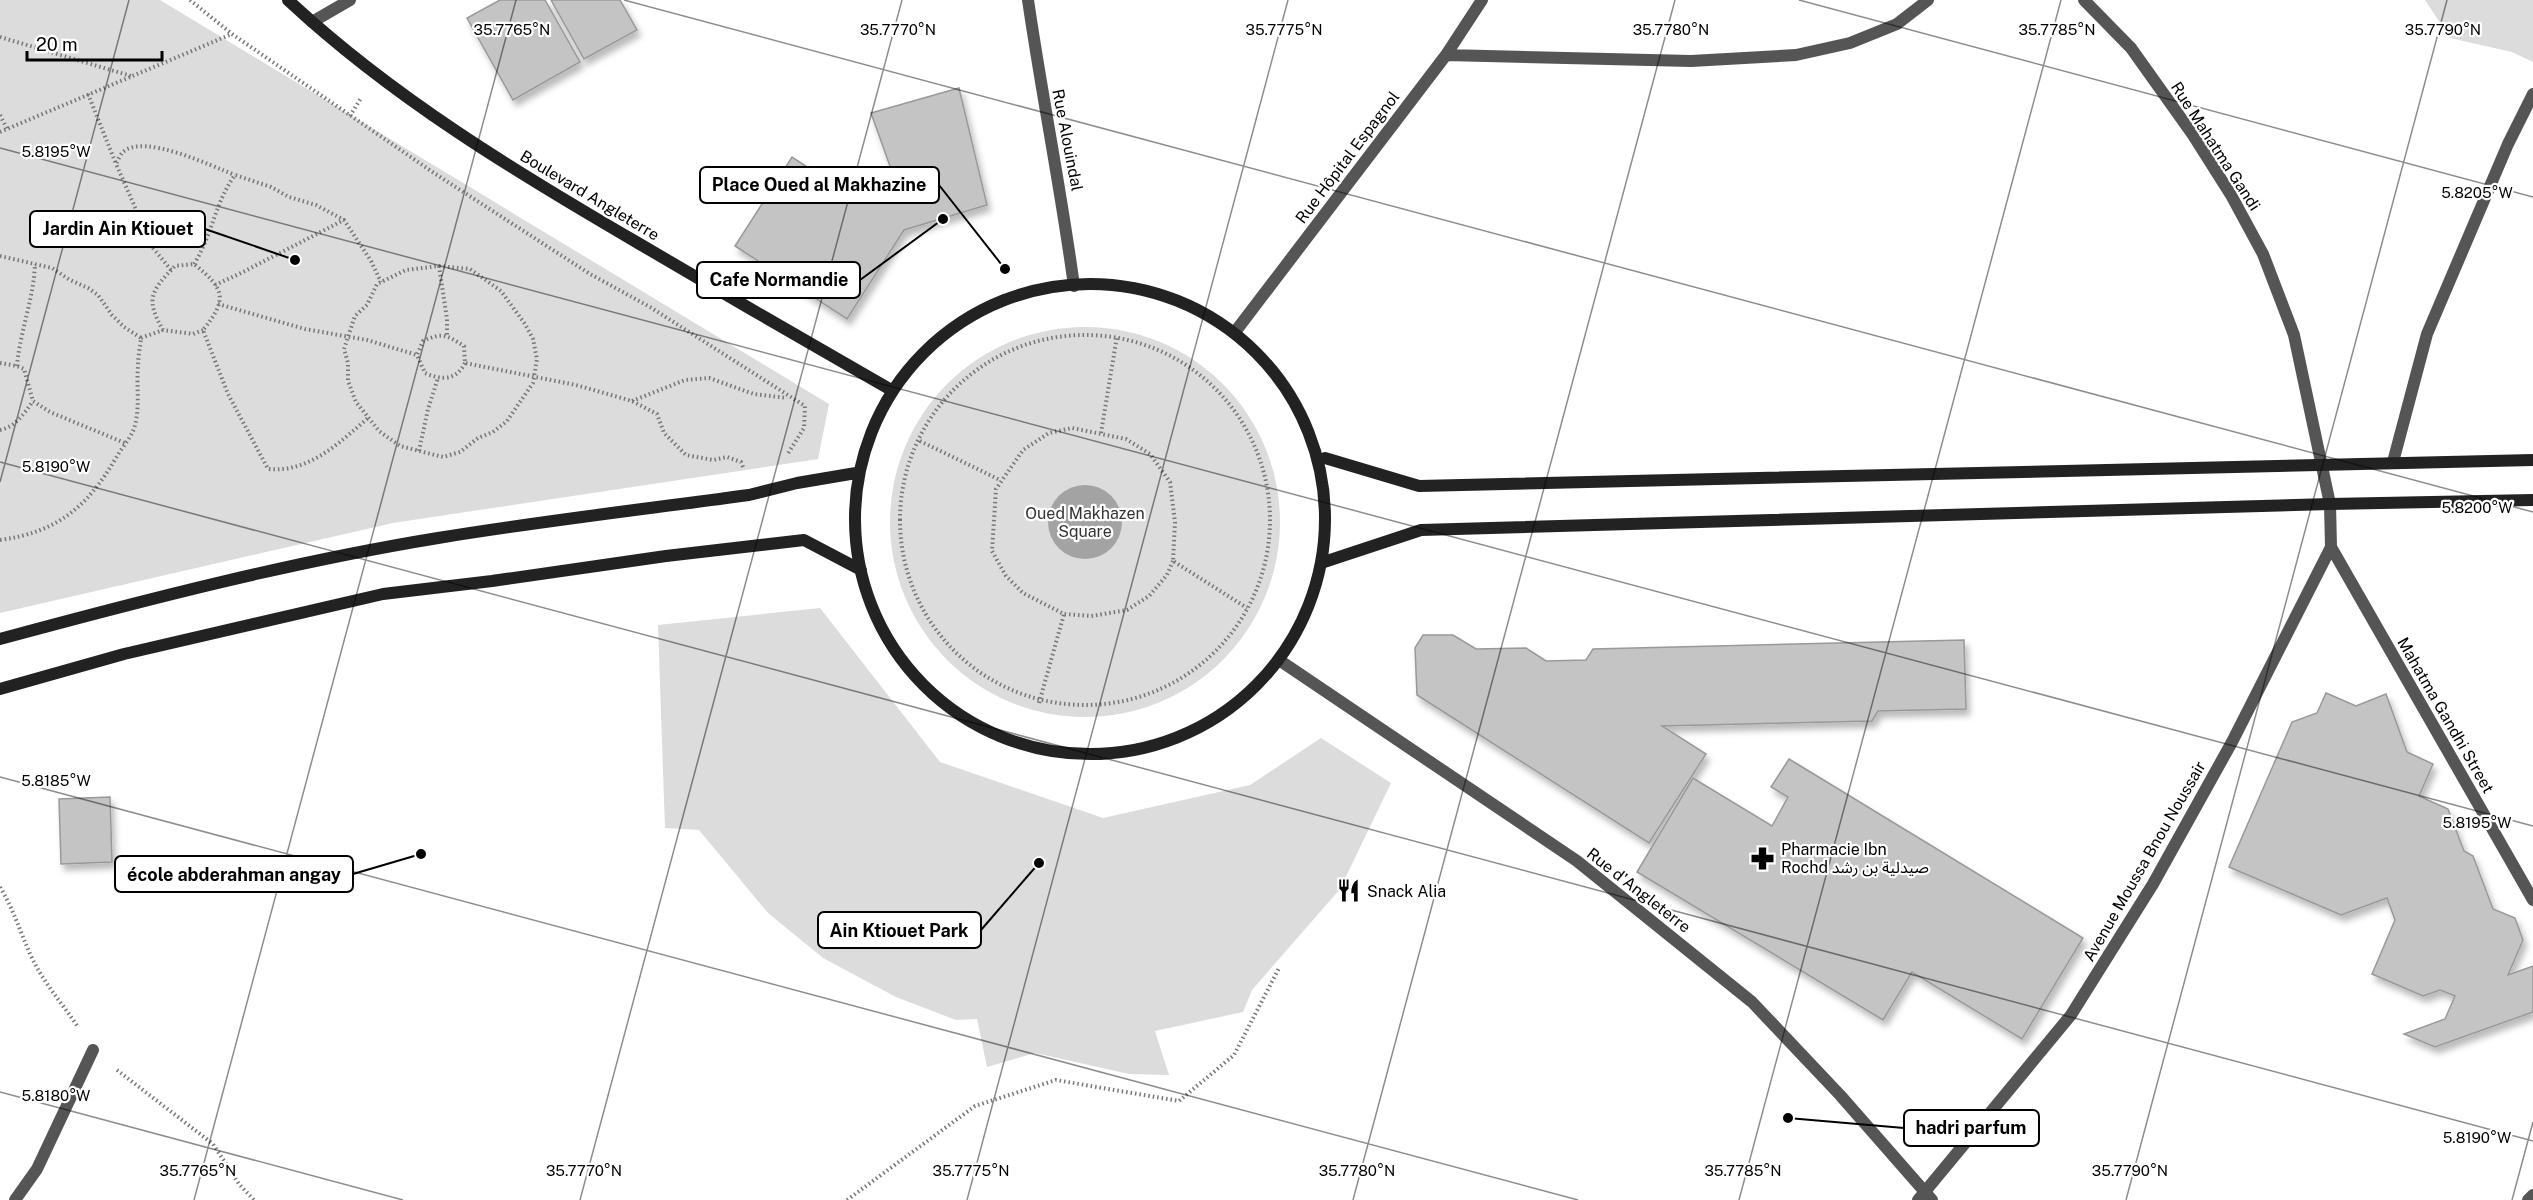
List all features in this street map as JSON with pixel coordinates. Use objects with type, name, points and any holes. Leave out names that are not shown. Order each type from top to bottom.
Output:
[{"type":"main road","name":"Boulevard Angleterre","points":[[288,0],[376,73],[481,148],[568,202],[893,391]]},
{"type":"main road","points":[[1325,458],[1321,563],[1303,621],[1279,660],[1232,707],[1173,740],[1107,754],[1040,749],[977,726],[924,685],[883,631],[861,570],[852,525],[856,473],[870,431],[893,391],[934,343],[987,308],[1047,287],[1113,284],[1177,299],[1235,332],[1282,382],[1314,444],[1325,458],[1419,486],[1790,479],[2322,463],[2533,460]]},
{"type":"main road","points":[[0,639],[108,610],[304,565],[438,538],[749,495],[797,483],[856,473]]},
{"type":"main road","points":[[1321,563],[1421,530],[2533,500]]},
{"type":"main road","points":[[0,689],[124,654],[383,594],[804,540],[861,570]]},
{"type":"street","points":[[312,22],[350,0]]},
{"type":"street","name":"Rue Alouindal","points":[[1028,0],[1042,95],[1056,159],[1074,286]]},
{"type":"street","name":"Rue Hôpital Espagnol","points":[[1235,332],[1446,55],[1482,0]]},
{"type":"street","points":[[1446,55],[1691,61],[1796,55],[1859,39],[1897,24],[1928,0]]},
{"type":"street","name":"Rue Mahatma Gandi","points":[[2084,0],[2131,48],[2193,135],[2231,195],[2262,254],[2294,335],[2330,504]]},
{"type":"street","points":[[2393,462],[2427,334],[2508,144],[2533,94]]},
{"type":"street","name":"Avenue Moussa Bnou Noussair","points":[[1925,1197],[2077,1005],[2153,884],[2227,752],[2331,547],[2330,504]]},
{"type":"street","name":"Mahatma Gandhi Street","points":[[2331,547],[2533,900]]},
{"type":"street","name":"Rue d'Angleterre","points":[[1279,660],[1577,861],[1752,1002],[1840,1095],[1925,1197]]},
{"type":"street","points":[[15,1200],[37,1169],[93,1050]]},
{"type":"street","points":[[2528,1200],[2533,1195]]},
{"type":"path","points":[[190,0],[232,34],[510,223],[590,274],[650,307],[805,406],[804,428],[785,456]]},
{"type":"path","points":[[0,132],[232,34]]},
{"type":"path","points":[[0,37],[132,76]]},
{"type":"path","points":[[88,94],[153,248],[171,270]]},
{"type":"path","points":[[0,115],[7,129]]},
{"type":"path","points":[[116,164],[122,153],[133,146],[153,147],[271,187],[289,197],[316,205],[344,220],[371,261],[381,282]]},
{"type":"path","points":[[194,264],[207,237],[223,191],[235,175]]},
{"type":"path","points":[[215,285],[344,220]]},
{"type":"path","points":[[0,256],[52,268],[98,295],[123,327],[141,338]]},
{"type":"path","points":[[17,366],[19,341],[28,316],[35,264]]},
{"type":"path","points":[[141,338],[163,330],[193,334],[203,330],[217,312],[220,293],[211,278],[194,264],[175,266],[163,278],[151,299],[154,315],[163,330]]},
{"type":"path","points":[[439,266],[447,319],[447,336]]},
{"type":"path","points":[[439,266],[470,269],[501,291],[533,339],[537,359],[534,378],[507,421],[460,452],[442,457],[400,446],[379,431],[356,402],[348,381],[348,363],[344,349],[355,316],[367,305],[377,284],[406,270],[439,266]]},
{"type":"path","points":[[218,304],[305,329],[367,340],[417,355]]},
{"type":"path","points":[[203,330],[228,394],[268,469],[282,470],[304,465],[333,449],[368,418]]},
{"type":"path","points":[[1084,333],[1117,336],[1149,345],[1173,357],[1220,395],[1234,415],[1257,457],[1271,501],[1264,561],[1257,592],[1238,626],[1196,669],[1171,686],[1144,696],[1104,702],[1039,703],[1014,693],[966,665],[927,621],[912,580],[902,529],[907,483],[928,422],[948,392],[985,358],[1010,346],[1042,336],[1084,333]]},
{"type":"path","points":[[438,334],[447,336],[464,346],[465,363],[461,371],[452,378],[438,378],[425,374],[417,355],[423,341],[438,334]]},
{"type":"path","points":[[1101,433],[1117,336]]},
{"type":"path","points":[[0,540],[20,537],[53,526],[69,516],[104,479],[133,430],[138,397],[137,367],[141,338]]},
{"type":"path","points":[[0,363],[24,369],[33,401],[50,412],[125,443]]},
{"type":"path","points":[[465,363],[576,385],[632,401],[657,414],[664,433],[686,455],[713,460],[727,457],[741,462],[744,469]]},
{"type":"path","points":[[419,451],[428,409],[438,378]]},
{"type":"path","points":[[632,401],[685,380],[709,378],[754,394],[783,396],[797,401]]},
{"type":"path","points":[[0,430],[9,428],[25,414],[33,401]]},
{"type":"path","points":[[1072,428],[1101,433],[1126,439],[1150,454],[1170,482],[1175,522],[1173,561],[1167,575],[1149,596],[1127,610],[1091,616],[1064,614],[1023,594],[1006,576],[992,551],[996,489],[1000,480],[1023,450],[1049,433],[1072,428]]},
{"type":"path","points":[[920,441],[1000,480]]},
{"type":"path","points":[[1173,561],[1247,608]]},
{"type":"path","points":[[1039,703],[1064,614]]},
{"type":"path","points":[[847,1200],[975,1106],[1056,1080],[1179,1101],[1234,1055],[1279,968]]},
{"type":"green space","points":[[0,0],[160,0],[829,404],[818,459],[393,523],[0,613]]},
{"type":"green space","points":[[2425,0],[2533,0],[2533,62],[2512,52],[2450,38]]},
{"type":"green space","name":"Oued Makhazen Square","points":[[1085,327],[1123,331],[1160,342],[1193,360],[1223,384],[1247,414],[1265,447],[1276,484],[1280,522],[1276,560],[1265,597],[1247,630],[1223,660],[1193,684],[1160,702],[1123,713],[1085,717],[1047,713],[1010,702],[977,684],[947,660],[923,630],[905,597],[894,560],[890,522],[894,484],[905,447],[923,414],[947,384],[977,360],[1010,342],[1047,331]]},
{"type":"green space","points":[[820,608],[940,762],[1103,818],[1250,785],[1321,738],[1391,783],[1340,889],[1252,990],[1243,1012],[1155,1031],[1169,1075],[1129,1074],[1035,1053],[987,1067],[977,1019],[956,1020],[896,997],[823,958],[768,913],[699,830],[665,828],[658,625]]},
{"type":"shaded area","points":[[1085,485],[1099,488],[1111,496],[1119,508],[1122,522],[1119,536],[1111,548],[1099,556],[1085,559],[1071,556],[1059,548],[1051,536],[1048,522],[1051,508],[1059,496],[1071,488]]},
{"type":"building","points":[[500,0],[545,0],[580,62],[513,100],[467,18]]},
{"type":"building","points":[[551,0],[620,0],[637,30],[584,59]]},
{"type":"building","points":[[959,88],[987,205],[904,230],[847,319],[735,246],[792,157],[850,195],[891,169],[871,113]]},
{"type":"building","points":[[1423,635],[1453,635],[1476,649],[1526,648],[1546,661],[1586,660],[1593,649],[1964,640],[1966,709],[1878,711],[1872,721],[1662,726],[1706,754],[1649,843],[1417,695],[1415,648]]},
{"type":"building","points":[[2326,693],[2356,706],[2386,694],[2407,752],[2433,764],[2419,796],[2448,809],[2464,851],[2473,856],[2493,909],[2515,918],[2523,940],[2508,975],[2533,966],[2533,1012],[2435,1047],[2404,1034],[2445,1019],[2455,996],[2440,990],[2423,996],[2372,974],[2395,920],[2387,898],[2341,915],[2229,867],[2292,722],[2317,713]]},
{"type":"building","points":[[1789,759],[2083,938],[2022,1039],[1912,972],[1883,1020],[1637,872],[1693,778],[1772,826],[1788,797],[1771,787]]},
{"type":"building","points":[[110,797],[112,862],[61,864],[59,799]]},
{"type":"place","name":"Cafe Normandie","points":[[943,219]]},
{"type":"place","name":"Jardin Ain Ktiouet","points":[[295,260]]},
{"type":"place","name":"Place Oued al Makhazine","points":[[1005,269]]},
{"type":"place","name":"école abderahman angay","points":[[421,854]]},
{"type":"place","name":"Pharmacie Ibn Rochd صيدلية بن رشد","points":[[1763,858]]},
{"type":"place","name":"Ain Ktiouet Park","points":[[1039,863]]},
{"type":"place","name":"Snack Alia","points":[[1349,891]]},
{"type":"place","name":"hadri parfum","points":[[1788,1118]]}]
